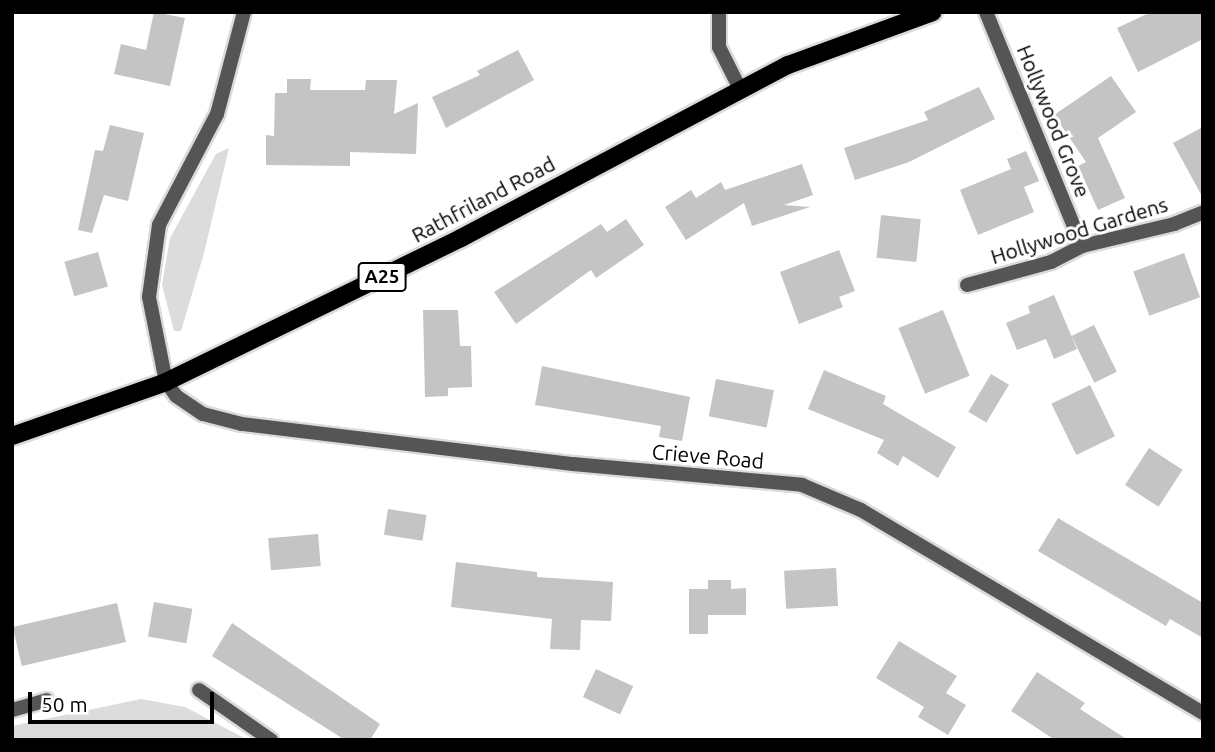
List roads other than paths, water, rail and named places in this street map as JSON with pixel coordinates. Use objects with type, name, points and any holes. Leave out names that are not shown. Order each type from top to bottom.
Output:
[{"type":"main road","name":"Rathfriland Road","points":[[12,436],[166,382],[461,238],[788,65],[933,12]]},
{"type":"street","points":[[166,382],[149,297],[159,225],[217,114],[244,12]]},
{"type":"street","points":[[719,12],[719,47],[741,91]]},
{"type":"street","name":"Hollywood Grove","points":[[986,12],[1082,246]]},
{"type":"street","name":"Hollywood Gardens","points":[[967,285],[1051,262],[1082,246],[1174,224],[1203,212]]},
{"type":"street","name":"Crieve Road","points":[[166,382],[176,396],[203,414],[242,424],[573,464],[802,485],[861,510],[1203,713]]},
{"type":"street","points":[[199,690],[271,740]]},
{"type":"street","points":[[12,709],[47,700]]}]
